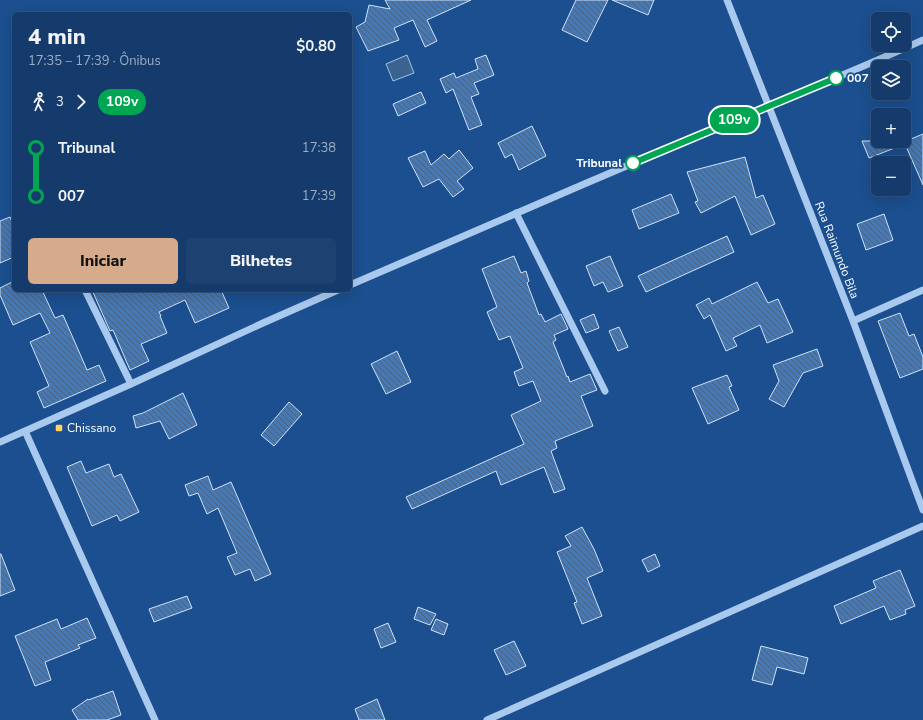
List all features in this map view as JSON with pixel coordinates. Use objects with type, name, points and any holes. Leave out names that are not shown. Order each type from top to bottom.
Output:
[{"type":"street","name":"Rua Raimundo Bila","points":[[727,0],[853,321],[923,510]]},
{"type":"street","points":[[352,284],[516,213],[857,70],[923,40]]},
{"type":"street","points":[[516,213],[605,391]]},
{"type":"street","points":[[853,321],[923,290]]},
{"type":"street","points":[[86,292],[131,384]]},
{"type":"street","points":[[0,442],[333,292]]},
{"type":"street","points":[[25,431],[155,720]]},
{"type":"street","points":[[487,720],[923,526]]},
{"type":"water","points":[[407,55],[414,73],[393,81],[386,64]]},
{"type":"building","points":[[385,0],[471,0],[427,20],[437,41],[425,47],[413,20],[394,28],[399,40],[368,51],[356,27],[365,22],[369,5],[390,9]]},
{"type":"building","points":[[576,0],[608,0],[587,42],[562,30]]},
{"type":"building","points":[[612,0],[654,0],[648,15]]},
{"type":"building","points":[[486,55],[494,75],[474,83],[479,94],[471,97],[482,125],[469,130],[453,89],[446,93],[440,79],[454,73],[456,78],[478,69],[475,59]]},
{"type":"building","points":[[421,92],[426,103],[398,116],[393,104]]},
{"type":"building","points":[[532,126],[546,156],[519,170],[512,154],[505,158],[498,143]]},
{"type":"building","points":[[923,134],[923,185],[907,148],[911,148],[911,139]]},
{"type":"building","points":[[862,141],[871,141],[871,148],[895,148],[869,158]]},
{"type":"building","points":[[459,150],[473,168],[457,181],[464,189],[453,197],[439,179],[423,187],[408,158],[425,151],[431,165],[444,154],[449,159]]},
{"type":"building","points":[[745,157],[756,198],[763,195],[775,224],[751,235],[735,196],[701,213],[695,202],[698,201],[687,172]]},
{"type":"building","points":[[671,194],[679,213],[639,229],[632,210]]},
{"type":"building","points":[[884,214],[893,240],[866,250],[857,224]]},
{"type":"building","points":[[10,217],[12,222],[12,258],[0,263],[0,221]]},
{"type":"building","points":[[727,236],[734,252],[646,292],[638,276]]},
{"type":"building","points":[[514,256],[521,273],[526,271],[529,281],[527,283],[539,315],[541,314],[545,322],[561,314],[568,329],[554,335],[556,340],[553,342],[570,382],[590,374],[597,390],[581,396],[593,426],[555,441],[557,448],[551,451],[565,489],[554,493],[544,467],[501,485],[496,471],[412,509],[406,497],[524,444],[511,415],[541,401],[533,381],[519,386],[514,372],[523,368],[510,336],[499,340],[487,312],[497,307],[482,269]]},
{"type":"building","points":[[610,256],[623,286],[608,292],[603,282],[594,286],[586,266]]},
{"type":"building","points":[[12,282],[12,292],[43,292],[55,318],[63,315],[87,370],[99,365],[106,381],[44,408],[37,392],[49,386],[30,342],[50,333],[40,313],[13,325],[0,295],[0,288]]},
{"type":"building","points":[[757,282],[768,303],[778,299],[793,332],[767,343],[760,325],[733,338],[737,346],[726,351],[710,315],[704,319],[696,305],[709,298],[712,304]]},
{"type":"building","points":[[93,292],[222,292],[229,308],[195,323],[185,300],[159,312],[167,333],[141,344],[149,361],[130,370],[113,330],[110,331]]},
{"type":"building","points":[[900,313],[909,336],[914,334],[923,357],[923,369],[900,378],[878,321]]},
{"type":"building","points":[[594,314],[599,328],[586,333],[580,320]]},
{"type":"building","points":[[619,327],[628,347],[618,351],[609,331]]},
{"type":"building","points":[[817,349],[823,366],[803,373],[784,407],[769,399],[779,381],[773,365]]},
{"type":"building","points":[[397,351],[411,382],[386,394],[371,364]]},
{"type":"building","points":[[727,375],[732,386],[729,387],[739,410],[708,424],[692,388]]},
{"type":"building","points":[[183,393],[197,425],[169,439],[160,421],[136,428],[133,416],[143,413]]},
{"type":"building","points":[[289,402],[302,414],[274,446],[261,435]]},
{"type":"building","points":[[81,461],[86,473],[109,464],[114,477],[121,474],[139,512],[120,521],[117,515],[92,526],[67,467]]},
{"type":"building","points":[[208,476],[213,490],[231,482],[271,574],[255,581],[250,569],[235,575],[227,557],[237,553],[218,508],[207,514],[198,493],[189,496],[185,485]]},
{"type":"building","points":[[582,527],[594,549],[603,571],[587,578],[602,616],[582,624],[574,603],[577,602],[557,552],[571,546],[565,536]]},
{"type":"building","points":[[0,554],[15,590],[0,596]]},
{"type":"building","points":[[655,554],[660,566],[648,572],[642,560]]},
{"type":"building","points":[[900,570],[915,606],[905,610],[906,614],[890,620],[884,606],[841,624],[834,606],[876,588],[873,581]]},
{"type":"building","points":[[187,596],[192,608],[154,622],[149,609]]},
{"type":"building","points":[[418,607],[436,614],[430,625],[414,619]]},
{"type":"building","points":[[87,618],[96,638],[78,645],[80,648],[45,662],[51,680],[35,686],[15,636],[57,619],[61,629]]},
{"type":"building","points":[[436,619],[448,624],[444,635],[431,630]]},
{"type":"building","points":[[388,623],[396,642],[381,648],[374,629]]},
{"type":"building","points":[[514,641],[526,666],[506,675],[494,650]]},
{"type":"building","points":[[761,646],[808,658],[804,674],[777,667],[772,685],[752,680]]},
{"type":"building","points":[[113,691],[121,715],[107,720],[78,720],[72,710],[88,699]]},
{"type":"building","points":[[377,699],[385,720],[359,720],[355,709]]},
{"type":"bus line","name":"109v","points":[[633,163],[836,78]]},
{"type":"place","name":"007","points":[[836,78]]},
{"type":"place","name":"Tribunal","points":[[633,163]]},
{"type":"place","name":"Chissano","points":[[59,428]]}]
